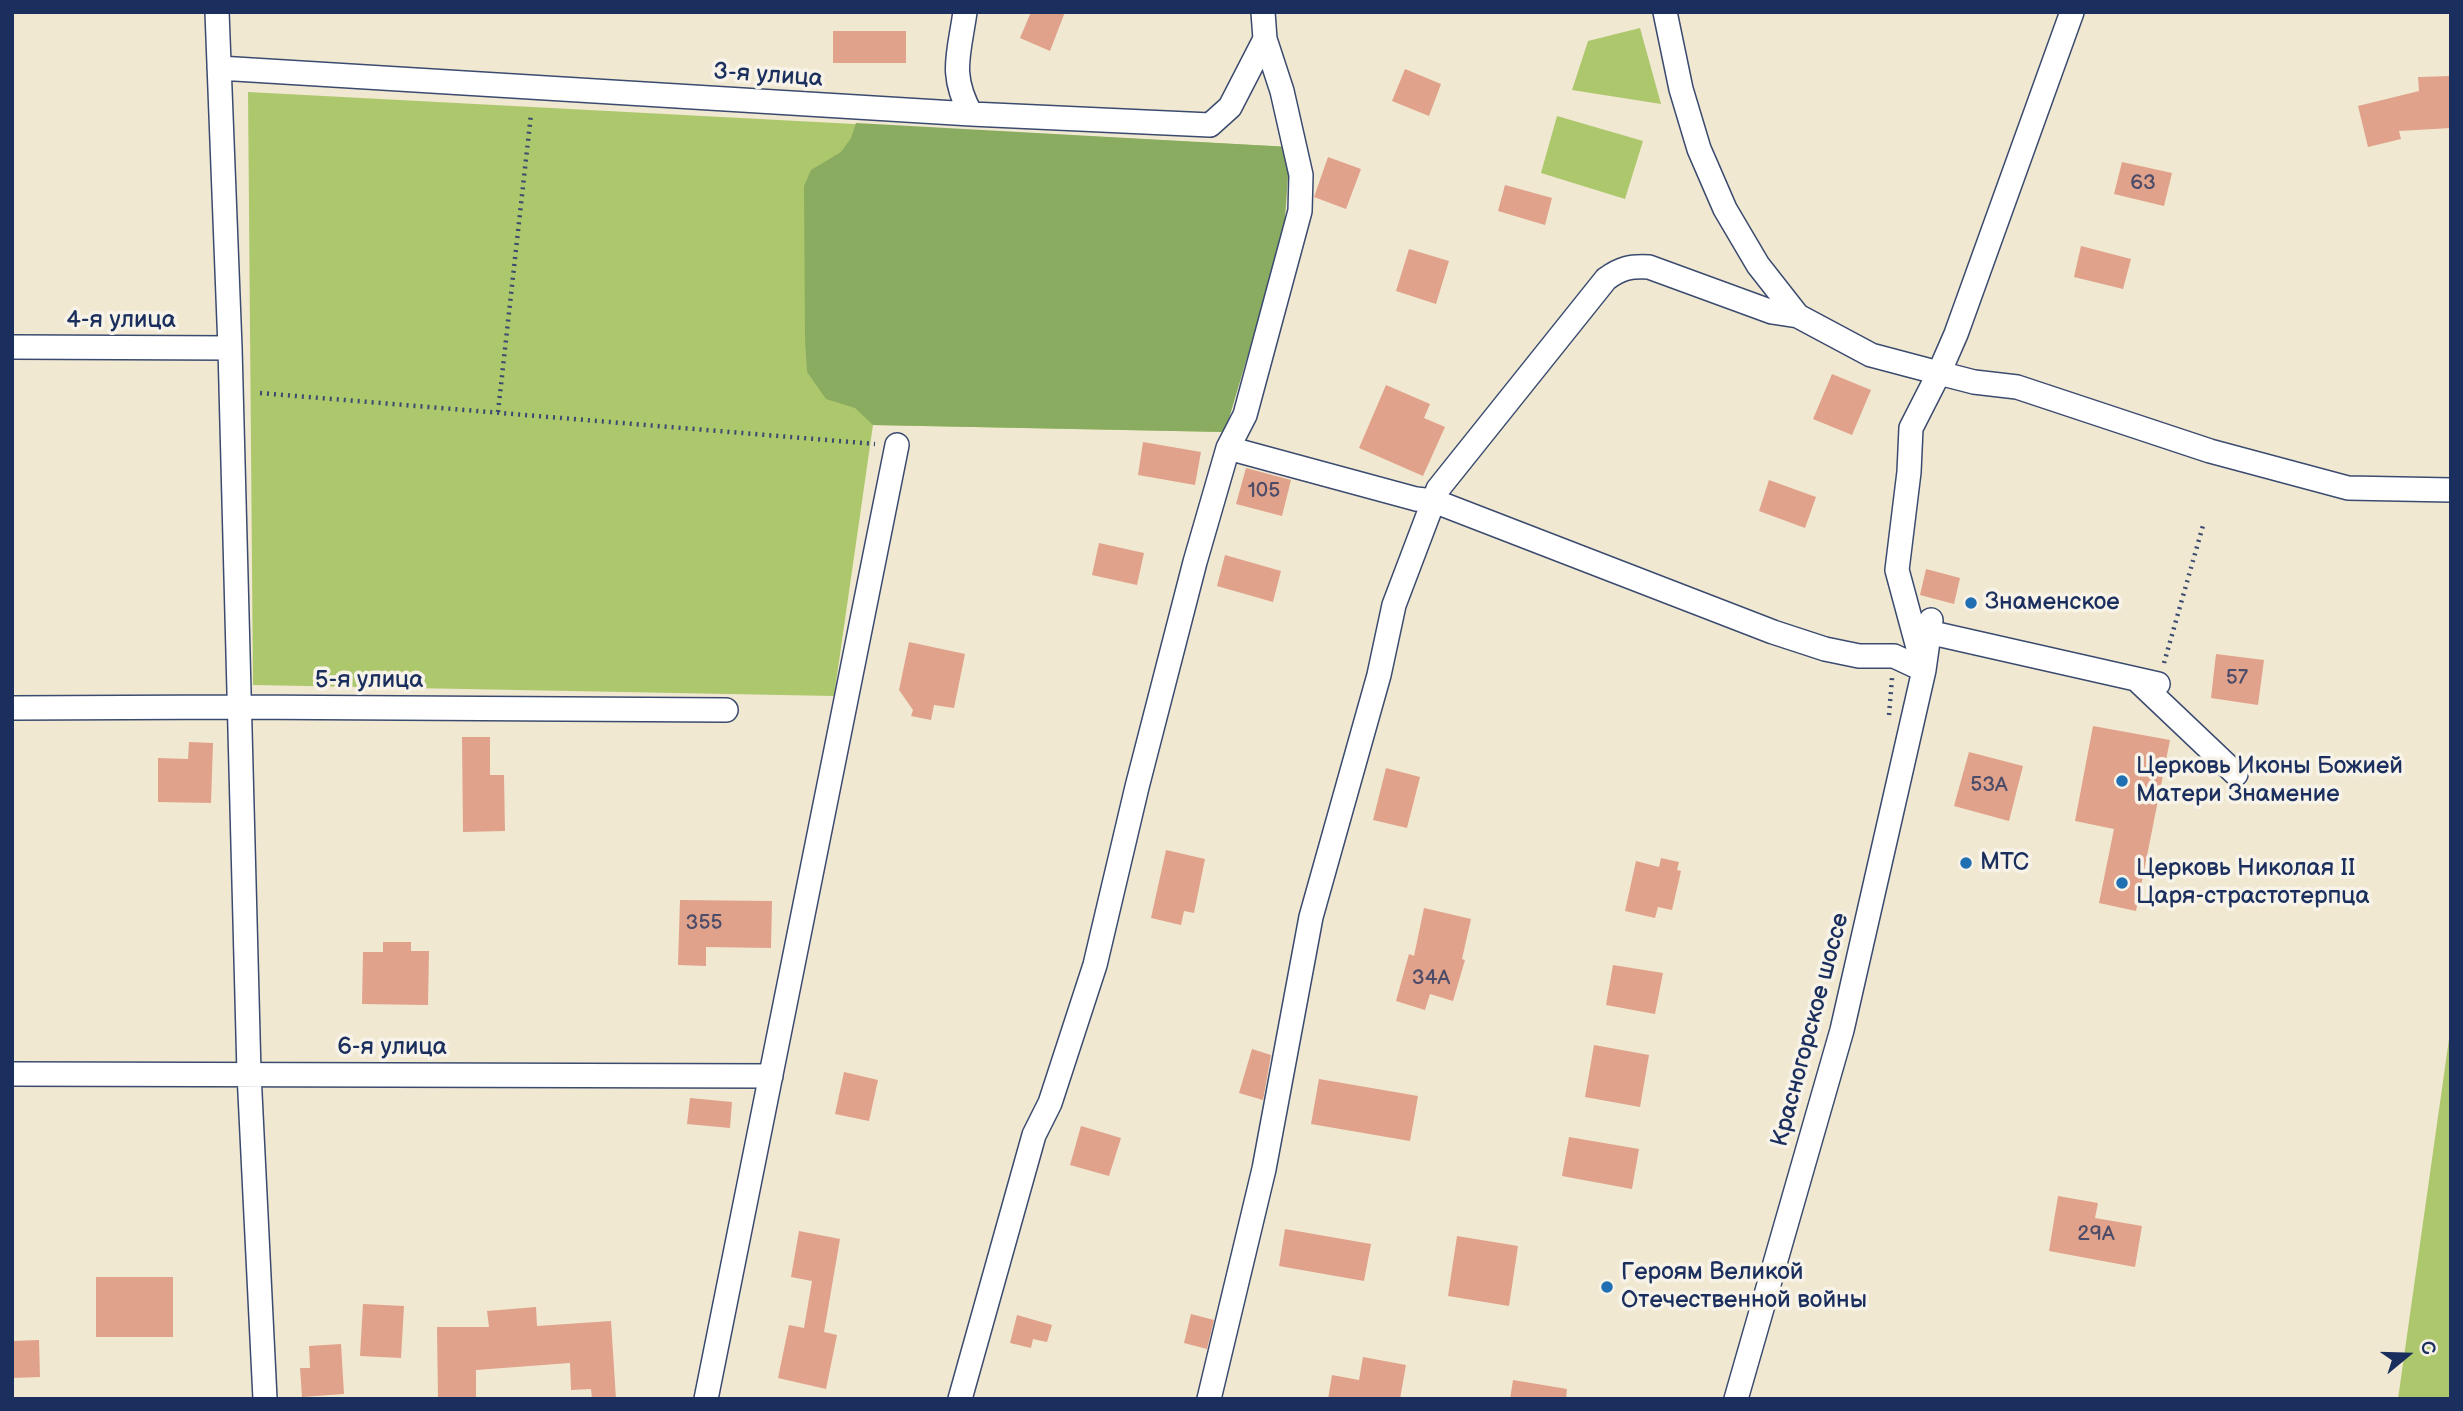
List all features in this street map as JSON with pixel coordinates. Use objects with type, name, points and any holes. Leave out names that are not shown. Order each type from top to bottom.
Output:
[{"type":"street","points":[[217,12],[230,348],[249,1073],[265,1399]]},
{"type":"street","points":[[965,12],[956,74],[961,95],[971,114]]},
{"type":"street","points":[[960,1399],[1034,1135],[1050,1102],[1095,965],[1137,787],[1195,562],[1228,448],[1245,415],[1300,211],[1301,175],[1282,91],[1265,39],[1263,12]]},
{"type":"street","points":[[1665,12],[1681,89],[1699,149],[1719,197],[1758,265],[1798,316]]},
{"type":"street","points":[[1924,670],[1897,570],[1909,472],[1911,428],[1956,334],[2072,12]]},
{"type":"street","name":"3-я улица","points":[[219,68],[971,114],[1210,125],[1230,107],[1265,39]]},
{"type":"street","points":[[1209,1399],[1264,1169],[1311,917],[1379,675],[1394,604],[1438,489],[1580,310],[1606,279],[1618,270],[1631,266],[1648,267],[1772,312],[1798,316],[1871,355],[1974,382],[2017,387],[2210,451],[2348,488],[2451,490]]},
{"type":"street","name":"4-я улица","points":[[12,347],[230,348]]},
{"type":"street","points":[[706,1399],[897,445]]},
{"type":"street","points":[[1228,448],[1416,499],[1434,501],[1773,632],[1825,649],[1860,656],[1894,656],[1924,670]]},
{"type":"street","name":"Красногорское шоссе","points":[[1736,1399],[1842,1030],[1924,670],[1930,626],[2147,682]]},
{"type":"street","points":[[2147,682],[2236,774]]},
{"type":"street","name":"5-я улица","points":[[12,708],[726,710]]},
{"type":"street","name":"6-я улица","points":[[12,1074],[771,1076]]},
{"type":"path","points":[[498,412],[531,114]]},
{"type":"path","points":[[260,393],[897,445]]},
{"type":"path","points":[[2147,682],[2204,522]]},
{"type":"green space","points":[[1640,28],[1661,104],[1572,90],[1588,41]]},
{"type":"green space","points":[[248,92],[1290,147],[1225,432],[873,425],[834,696],[253,685]]},
{"type":"green space","points":[[1557,116],[1643,141],[1625,199],[1541,173]]},
{"type":"green space","points":[[856,123],[1290,147],[1284,233],[1225,432],[873,425],[855,408],[826,399],[807,372],[804,186],[811,170],[841,152],[851,138]]},
{"type":"green space","points":[[2451,1025],[2451,1399],[2398,1399]]},
{"type":"building","points":[[1031,12],[1065,12],[1050,51],[1020,38]]},
{"type":"building","points":[[833,31],[906,31],[906,63],[833,63]]},
{"type":"building","points":[[1405,69],[1441,84],[1429,116],[1392,101]]},
{"type":"building","points":[[2451,76],[2451,128],[2399,131],[2401,139],[2368,147],[2358,106],[2419,91],[2418,77]]},
{"type":"building","points":[[1328,157],[1361,169],[1346,209],[1314,197]]},
{"type":"building","points":[[2122,162],[2172,173],[2164,206],[2114,194]]},
{"type":"building","points":[[1505,185],[1552,198],[1545,225],[1498,211]]},
{"type":"building","points":[[2081,246],[2131,259],[2123,289],[2074,277]]},
{"type":"building","points":[[1409,249],[1449,261],[1436,304],[1396,291]]},
{"type":"building","points":[[1832,374],[1871,390],[1852,435],[1813,419]]},
{"type":"building","points":[[1386,385],[1430,404],[1424,418],[1445,427],[1423,476],[1359,448]]},
{"type":"building","points":[[1143,442],[1201,452],[1195,485],[1138,475]]},
{"type":"building","points":[[1246,468],[1291,480],[1282,516],[1236,504]]},
{"type":"building","points":[[1769,480],[1816,497],[1805,528],[1759,511]]},
{"type":"building","points":[[1099,543],[1144,553],[1137,585],[1092,575]]},
{"type":"building","points":[[1225,555],[1281,571],[1273,602],[1217,586]]},
{"type":"building","points":[[1926,569],[1960,578],[1954,604],[1920,595]]},
{"type":"building","points":[[909,642],[965,654],[954,708],[934,705],[931,720],[911,716],[913,710],[899,690]]},
{"type":"building","points":[[2216,654],[2264,660],[2258,705],[2211,698]]},
{"type":"building","name":"Церковь Иконы Божией Матери Знамение","points":[[2093,726],[2170,740],[2136,911],[2099,903],[2114,829],[2075,821]]},
{"type":"building","points":[[462,737],[490,737],[490,775],[504,775],[505,831],[463,832]]},
{"type":"building","points":[[189,742],[213,743],[211,803],[158,802],[158,758],[188,759]]},
{"type":"building","points":[[1969,752],[2023,766],[2009,821],[1954,806]]},
{"type":"building","points":[[1386,768],[1420,777],[1407,828],[1373,820]]},
{"type":"building","points":[[1166,850],[1205,859],[1194,913],[1184,911],[1181,925],[1151,918]]},
{"type":"building","points":[[1661,858],[1679,862],[1677,870],[1681,871],[1672,910],[1658,907],[1655,918],[1625,911],[1636,861],[1659,867]]},
{"type":"building","points":[[680,900],[772,901],[771,948],[706,947],[706,966],[678,965]]},
{"type":"building","points":[[1424,908],[1471,919],[1462,959],[1465,960],[1453,1001],[1430,994],[1425,1010],[1396,1001],[1409,954],[1414,956]]},
{"type":"building","points":[[383,942],[411,942],[411,951],[429,951],[428,1005],[362,1004],[363,952],[383,952]]},
{"type":"building","points":[[1613,965],[1663,973],[1655,1014],[1606,1005]]},
{"type":"building","points":[[1594,1045],[1649,1055],[1640,1107],[1585,1097]]},
{"type":"building","points":[[1252,1049],[1271,1055],[1263,1100],[1239,1093]]},
{"type":"building","points":[[844,1072],[878,1080],[869,1121],[835,1114]]},
{"type":"building","points":[[1319,1079],[1418,1096],[1410,1141],[1311,1124]]},
{"type":"building","points":[[690,1098],[732,1102],[730,1128],[687,1124]]},
{"type":"building","points":[[1081,1126],[1121,1138],[1109,1176],[1070,1165]]},
{"type":"building","points":[[1569,1137],[1639,1149],[1632,1189],[1562,1176]]},
{"type":"building","points":[[2058,1196],[2098,1203],[2095,1218],[2142,1226],[2135,1267],[2049,1251]]},
{"type":"building","points":[[1285,1229],[1371,1244],[1364,1281],[1279,1266]]},
{"type":"building","points":[[799,1231],[840,1239],[824,1332],[837,1335],[826,1389],[778,1378],[789,1325],[804,1328],[812,1281],[791,1277]]},
{"type":"building","points":[[1457,1236],[1518,1246],[1509,1306],[1448,1296]]},
{"type":"building","points":[[96,1277],[173,1277],[173,1337],[96,1337]]},
{"type":"building","points":[[363,1304],[404,1306],[401,1358],[360,1356]]},
{"type":"building","points":[[536,1307],[537,1326],[611,1321],[616,1399],[592,1399],[591,1389],[571,1390],[570,1363],[476,1370],[476,1399],[438,1399],[437,1327],[489,1327],[487,1311]]},
{"type":"building","points":[[1191,1314],[1214,1320],[1207,1349],[1184,1343]]},
{"type":"building","points":[[1017,1315],[1052,1325],[1047,1342],[1033,1339],[1031,1348],[1010,1343]]},
{"type":"building","points":[[39,1340],[40,1377],[12,1378],[12,1341]]},
{"type":"building","points":[[341,1344],[344,1394],[302,1397],[300,1368],[310,1368],[309,1346]]},
{"type":"building","points":[[1363,1357],[1406,1365],[1400,1399],[1328,1399],[1332,1375],[1359,1380]]},
{"type":"building","points":[[1513,1380],[1567,1389],[1566,1399],[1510,1399]]},
{"type":"place","name":"Знаменское","points":[[1971,603]]},
{"type":"place","name":"Церковь Иконы Божией Матери Знамение","points":[[2122,781]]},
{"type":"place","name":"МТС","points":[[1966,863]]},
{"type":"place","name":"Церковь Николая II Царя-страстотерпца","points":[[2122,883]]},
{"type":"place","name":"Героям Великой Отечественной войны","points":[[1607,1287]]}]
